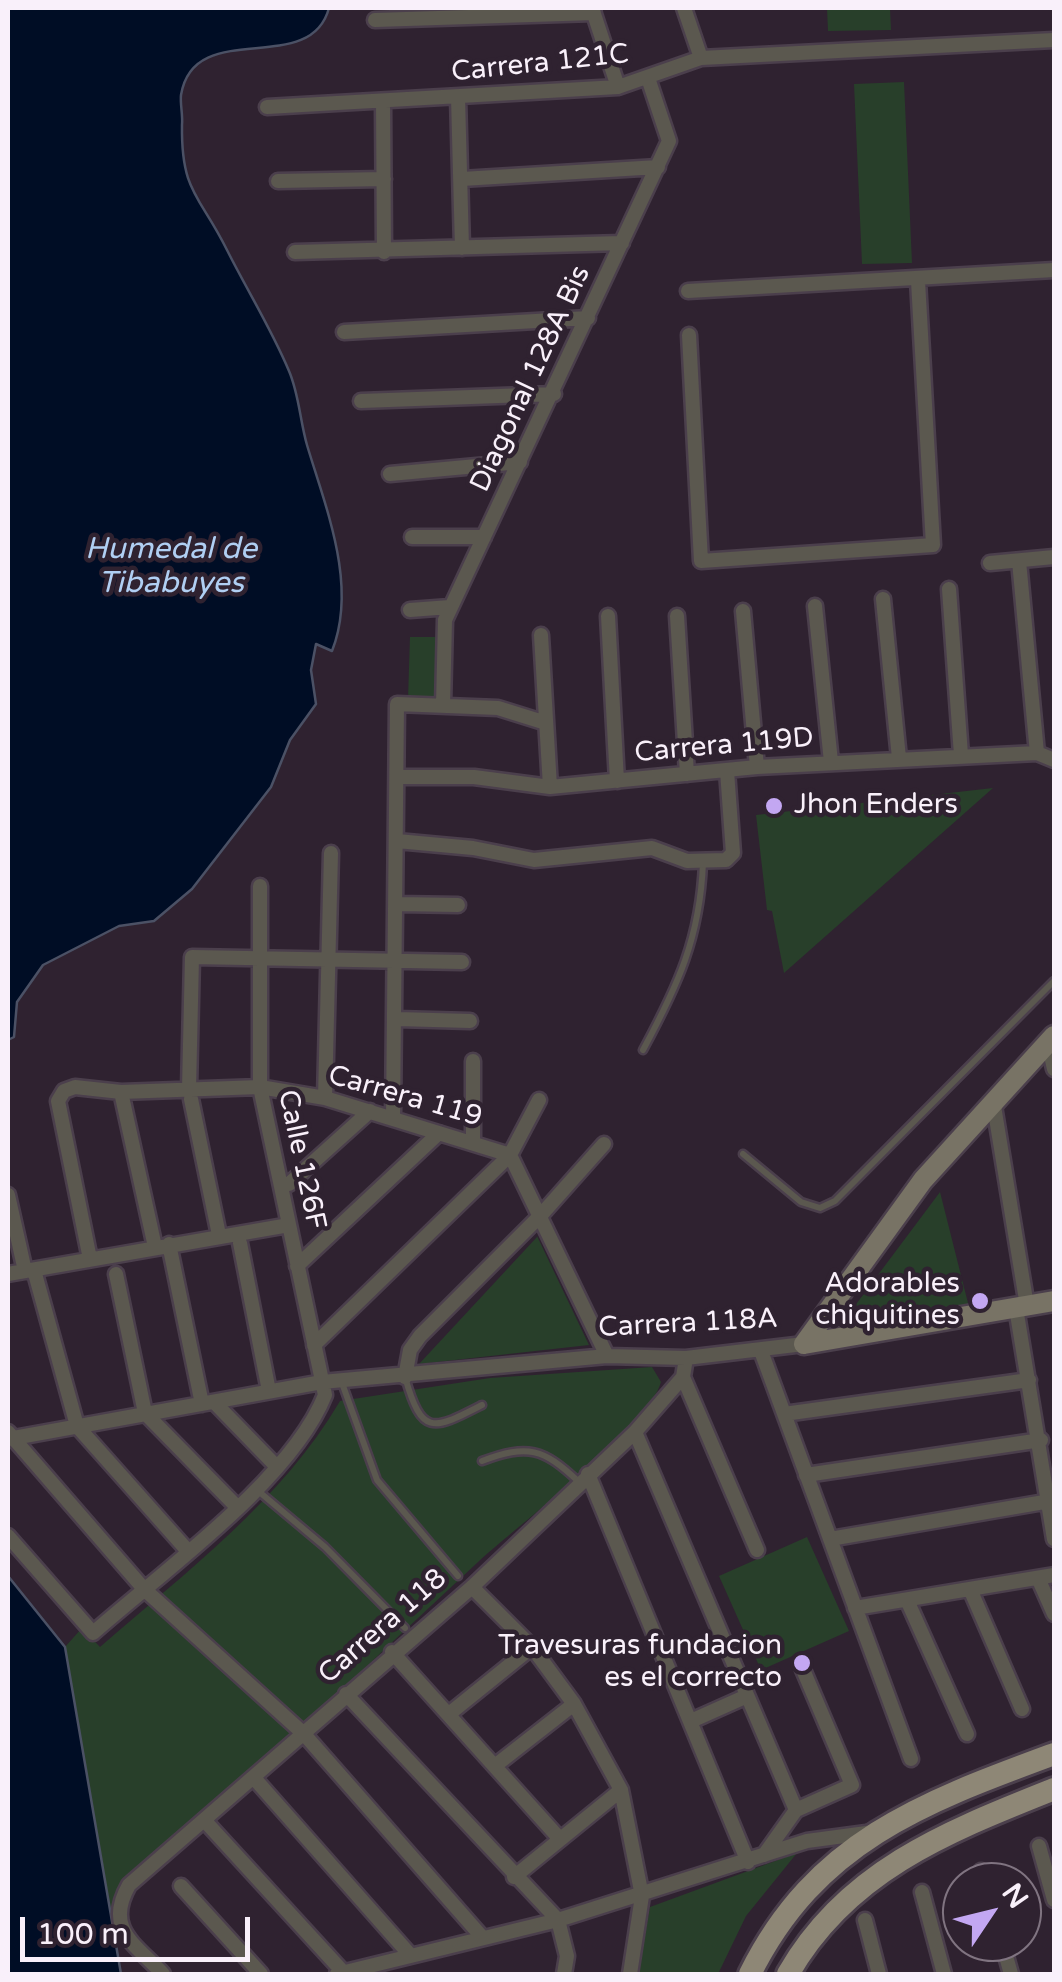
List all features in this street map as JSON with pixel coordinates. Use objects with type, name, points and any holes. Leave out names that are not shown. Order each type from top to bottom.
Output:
[{"type":"main road","points":[[750,1974],[796,1901],[845,1852],[939,1798],[1054,1754]]},
{"type":"main road","points":[[788,1974],[821,1926],[857,1888],[884,1867],[943,1835],[1054,1789]]},
{"type":"street","points":[[684,8],[701,58]]},
{"type":"street","points":[[375,20],[593,10],[618,87]]},
{"type":"street","name":"Carrera 121C","points":[[267,107],[618,87],[701,58],[1054,40]]},
{"type":"street","name":"Diagonal 128A Bis","points":[[443,706],[443,634],[450,607],[554,394],[669,141],[648,78]]},
{"type":"street","points":[[458,98],[462,248]]},
{"type":"street","points":[[383,101],[384,252]]},
{"type":"street","points":[[462,178],[658,167]]},
{"type":"street","points":[[278,181],[384,179]]},
{"type":"street","points":[[294,252],[622,243]]},
{"type":"street","points":[[688,290],[918,281],[1054,270]]},
{"type":"street","points":[[689,335],[701,561],[933,545],[918,281]]},
{"type":"street","points":[[344,332],[588,318]]},
{"type":"street","points":[[361,401],[554,394]]},
{"type":"street","points":[[390,474],[520,462]]},
{"type":"street","points":[[412,536],[484,537]]},
{"type":"street","points":[[990,563],[1054,557]]},
{"type":"street","points":[[1019,560],[1037,753]]},
{"type":"street","points":[[949,589],[961,754]]},
{"type":"street","points":[[883,598],[899,758]]},
{"type":"street","points":[[814,606],[830,762]]},
{"type":"street","points":[[410,610],[450,607]]},
{"type":"street","points":[[743,611],[757,767]]},
{"type":"street","points":[[608,616],[618,781]]},
{"type":"street","points":[[677,616],[688,774]]},
{"type":"street","points":[[541,635],[550,788]]},
{"type":"street","points":[[393,1117],[398,704],[498,708],[546,723]]},
{"type":"street","name":"Carrera 119D","points":[[398,777],[474,777],[550,788],[757,767],[961,754],[1037,753],[1054,760]]},
{"type":"street","points":[[398,841],[473,848],[534,860],[652,848],[703,862],[731,858],[727,770]]},
{"type":"street","points":[[325,1098],[332,852]]},
{"type":"street","name":"Calle 126F","points":[[260,886],[260,1087],[322,1382]]},
{"type":"street","points":[[398,904],[458,906]]},
{"type":"street","points":[[218,1236],[190,1094],[192,957],[462,962]]},
{"type":"street","points":[[397,1019],[470,1022]]},
{"type":"street","points":[[1051,1039],[1054,1070]]},
{"type":"street","points":[[804,1344],[897,1213],[993,1100],[1051,1039]]},
{"type":"street","points":[[473,1142],[474,1061]]},
{"type":"street","name":"Carrera 119","points":[[90,1259],[58,1100],[64,1090],[74,1087],[190,1094],[260,1087],[325,1098],[510,1155],[608,1356]]},
{"type":"street","points":[[122,1092],[208,1403],[277,1467]]},
{"type":"street","points":[[314,1345],[510,1155],[539,1100]]},
{"type":"street","points":[[993,1100],[1054,1539]]},
{"type":"street","points":[[289,1184],[370,1110]]},
{"type":"street","points":[[297,1266],[439,1133]]},
{"type":"street","points":[[405,1378],[410,1350],[420,1336],[541,1215],[604,1144]]},
{"type":"street","points":[[8,1195],[77,1426],[187,1550]]},
{"type":"street","points":[[8,1274],[289,1224]]},
{"type":"street","points":[[240,1243],[269,1390]]},
{"type":"street","points":[[116,1274],[145,1413],[237,1507]]},
{"type":"street","name":"Carrera 118A","points":[[8,1436],[322,1382],[405,1378],[608,1356],[686,1358],[761,1351],[1054,1301]]},
{"type":"street","points":[[761,1351],[910,1759]]},
{"type":"street","points":[[686,1358],[684,1376],[757,1550]]},
{"type":"street","name":"Carrera 118","points":[[163,1974],[123,1932],[117,1919],[119,1902],[128,1885],[304,1734],[392,1652],[472,1587],[636,1432],[684,1376]]},
{"type":"street","points":[[784,1414],[1029,1380]]},
{"type":"street","points":[[8,1536],[94,1633],[277,1467],[314,1421],[325,1395],[322,1382]]},
{"type":"street","points":[[636,1432],[796,1810]]},
{"type":"street","points":[[8,1436],[144,1588],[304,1734],[482,1937]]},
{"type":"street","points":[[806,1475],[1040,1440]]},
{"type":"street","points":[[584,1478],[748,1862]]},
{"type":"street","points":[[830,1539],[1050,1501]]},
{"type":"street","points":[[856,1608],[1054,1575]]},
{"type":"street","points":[[1038,1578],[1054,1614]]},
{"type":"street","points":[[472,1587],[532,1648],[574,1704],[620,1790],[642,1896],[630,1974]]},
{"type":"street","points":[[970,1589],[1022,1709]]},
{"type":"street","points":[[906,1600],[967,1734]]},
{"type":"street","points":[[449,1714],[532,1648]]},
{"type":"street","points":[[392,1652],[559,1838]]},
{"type":"street","points":[[764,1855],[796,1810],[852,1785],[800,1665]]},
{"type":"street","points":[[346,1694],[558,1920],[567,1956],[564,1974]]},
{"type":"street","points":[[691,1721],[747,1696]]},
{"type":"street","points":[[496,1765],[574,1704]]},
{"type":"street","points":[[254,1778],[411,1956]]},
{"type":"street","points":[[514,1876],[620,1790]]},
{"type":"street","points":[[204,1820],[341,1974],[558,1920],[839,1834],[874,1832]]},
{"type":"street","points":[[1040,1846],[1054,1900]]},
{"type":"street","points":[[180,1886],[261,1974]]},
{"type":"street","points":[[922,1892],[944,1974]]},
{"type":"street","points":[[865,1920],[879,1974]]},
{"type":"lane","points":[[644,1050],[673,995],[695,938],[703,862]]},
{"type":"lane","points":[[743,1154],[801,1202],[820,1208],[835,1200],[1054,981]]},
{"type":"lane","points":[[405,1378],[419,1416],[429,1425],[441,1426],[482,1405]]},
{"type":"lane","points":[[342,1382],[377,1480],[458,1576]]},
{"type":"lane","points":[[482,1461],[514,1449],[535,1451],[584,1478]]},
{"type":"lane","points":[[256,1489],[325,1547],[405,1628]]},
{"type":"green space","points":[[827,8],[890,8],[891,30],[828,31]]},
{"type":"green space","points":[[904,82],[912,263],[862,264],[854,84]]},
{"type":"green space","points":[[410,637],[440,637],[439,700],[408,699]]},
{"type":"green space","points":[[993,788],[784,973],[772,911],[767,910],[756,815]]},
{"type":"green space","points":[[940,1192],[970,1311],[839,1327]]},
{"type":"green space","points":[[537,1237],[589,1345],[419,1364]]},
{"type":"green space","points":[[652,1367],[661,1382],[633,1424],[477,1563],[116,1903],[114,1928],[65,1647],[82,1628],[100,1647],[198,1562],[290,1471],[340,1401],[490,1378]]},
{"type":"green space","points":[[807,1537],[849,1631],[761,1670],[719,1576]]},
{"type":"green space","points":[[797,1853],[746,1916],[718,1974],[638,1974],[650,1907]]},
{"type":"water","name":"Humedal de Tibabuyes","points":[[8,8],[329,8],[318,29],[300,40],[207,58],[190,71],[181,98],[189,180],[292,380],[336,547],[342,600],[332,651],[316,644],[311,670],[316,704],[290,740],[271,787],[192,889],[154,921],[119,926],[43,965],[17,1002],[14,1037],[8,1040]]},
{"type":"water","points":[[8,1576],[65,1647],[121,1974],[8,1974]]},
{"type":"place","name":"Jhon Enders","points":[[774,806]]},
{"type":"place","name":"Adorables chiquitines","points":[[980,1301]]},
{"type":"place","name":"Travesuras fundacion es el correcto","points":[[802,1663]]}]
